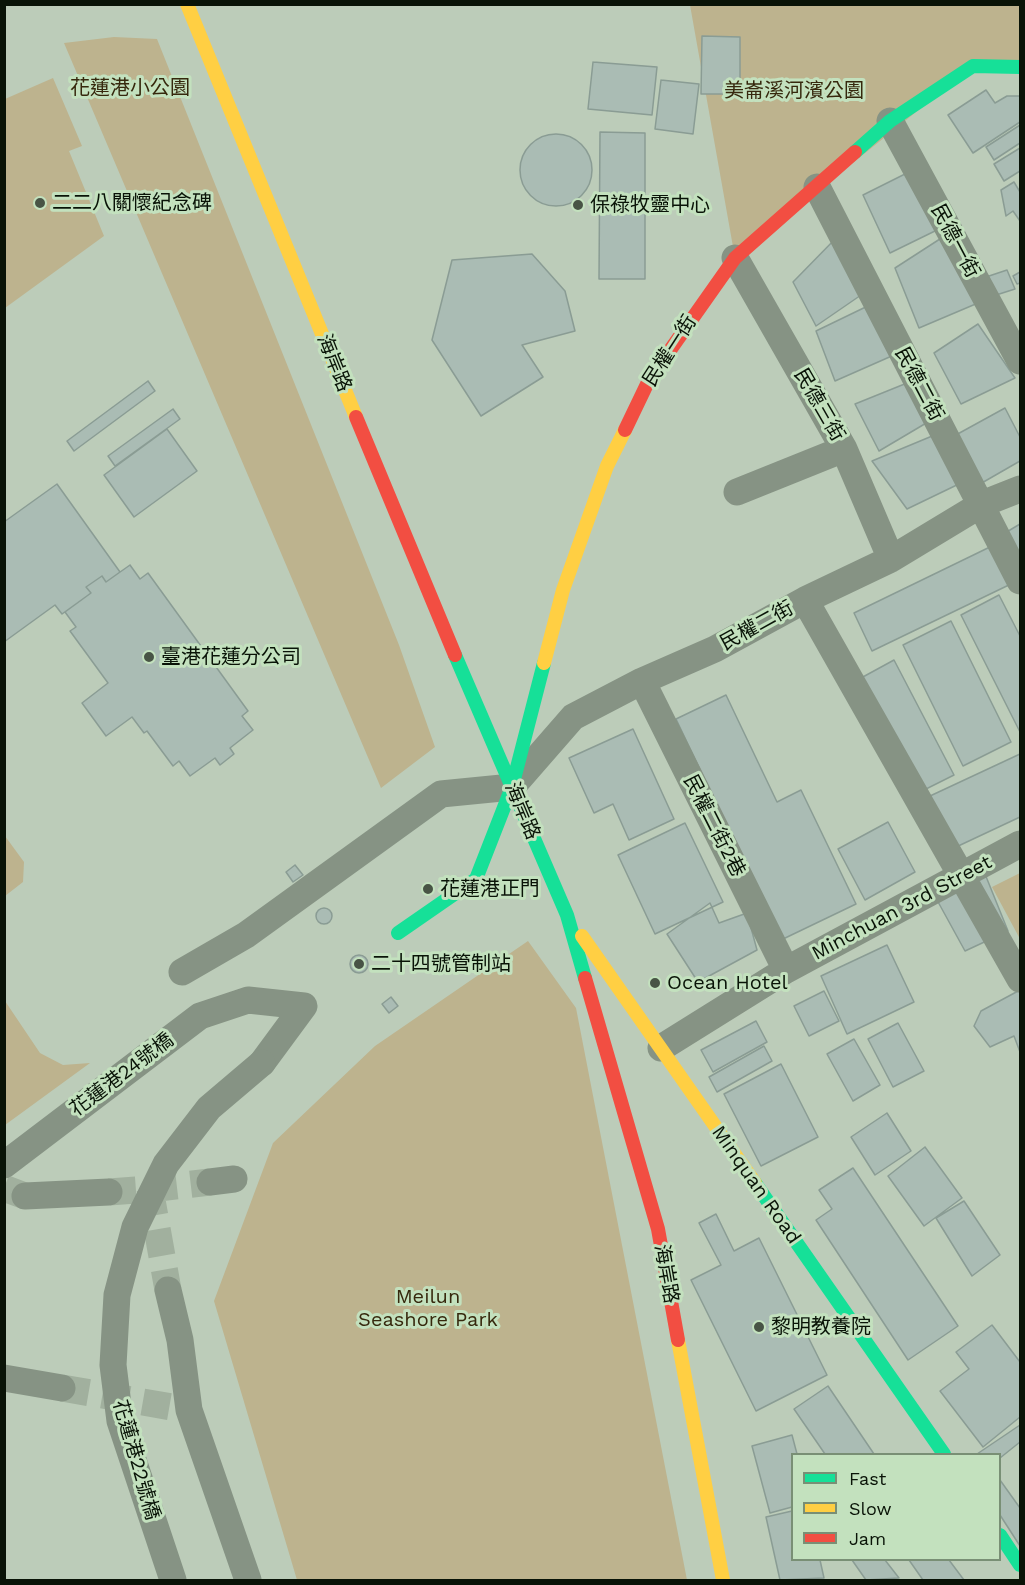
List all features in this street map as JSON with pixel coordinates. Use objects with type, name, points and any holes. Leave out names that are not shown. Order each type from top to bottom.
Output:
[{"type":"street","name":"海岸路","points":[[187,4],[416,565],[567,915],[658,1229],[723,1581]]},
{"type":"street","name":"民權一街","points":[[398,933],[476,879],[512,787],[563,590],[607,466],[649,380],[735,258],[890,121],[973,66],[1020,67]]},
{"type":"street","name":"民德一街","points":[[890,121],[1020,361]]},
{"type":"street","name":"民德二街","points":[[817,187],[1020,581]]},
{"type":"street","name":"民德三街","points":[[735,258],[844,450],[891,559]]},
{"type":"street","points":[[737,492],[844,450]]},
{"type":"street","name":"民權二街","points":[[512,787],[573,717],[642,681],[715,649],[805,600],[891,559],[982,504],[1020,489]]},
{"type":"street","points":[[805,600],[963,874],[1020,979]]},
{"type":"street","name":"民權二街2巷","points":[[642,681],[786,970]]},
{"type":"street","points":[[182,972],[246,935],[441,794],[512,787]]},
{"type":"street","name":"Minchuan 3rd Street","points":[[661,1048],[786,970],[1020,844]]},
{"type":"street","name":"Minquan Road","points":[[567,915],[943,1453]]},
{"type":"street","name":"花蓮港22號橋","points":[[173,1581],[120,1421],[113,1365],[117,1295],[135,1227],[166,1164],[208,1108],[262,1063],[313,1000],[248,1000]]},
{"type":"street","name":"花蓮港24號橋","points":[[4,1165],[200,1016],[248,1000]]},
{"type":"street","points":[[25,1196],[109,1192]]},
{"type":"street","points":[[168,1290],[180,1340],[189,1410],[248,1581]]},
{"type":"street","points":[[4,1378],[62,1388]]},
{"type":"street","points":[[1001,1538],[1020,1565]]},
{"type":"green space","name":"美崙溪河濱公園","points":[[690,5],[1020,5],[1020,67],[973,66],[735,258]]},
{"type":"green space","name":"花蓮港小公園","points":[[114,37],[157,39],[399,645],[435,747],[381,788],[64,43]]},
{"type":"green space","points":[[53,78],[82,146],[69,151],[104,236],[5,308],[5,99]]},
{"type":"green space","points":[[5,836],[24,862],[23,882],[5,896]]},
{"type":"green space","points":[[1020,873],[1020,939],[992,887]]},
{"type":"green space","name":"Meilun Seashore Park","points":[[528,941],[576,1008],[687,1580],[297,1580],[214,1301],[273,1143],[375,1046]]},
{"type":"green space","points":[[5,1001],[40,1053],[63,1065],[90,1063],[5,1125]]},
{"type":"building","points":[[702,36],[740,37],[740,94],[701,94]]},
{"type":"building","points":[[593,62],[657,67],[652,115],[588,109]]},
{"type":"building","points":[[661,80],[699,84],[693,134],[655,129]]},
{"type":"building","points":[[986,90],[995,103],[1007,96],[1020,96],[1020,122],[973,153],[948,115]]},
{"type":"building","points":[[1020,125],[1020,143],[994,160],[986,147]]},
{"type":"building","points":[[600,132],[645,133],[645,279],[599,279]]},
{"type":"building","points":[[556,134],[576,140],[586,150],[592,170],[586,190],[576,200],[556,206],[536,200],[526,190],[520,170],[526,150],[536,140]]},
{"type":"building","points":[[1020,148],[1020,171],[1004,181],[994,164]]},
{"type":"building","points":[[909,172],[937,230],[890,253],[863,195]]},
{"type":"building","points":[[1014,182],[1020,192],[1020,221],[1013,211],[1006,216],[1001,190]]},
{"type":"building","points":[[838,236],[864,293],[816,326],[793,282]]},
{"type":"building","points":[[943,237],[978,303],[919,328],[895,268]]},
{"type":"building","points":[[532,254],[565,291],[575,331],[522,345],[543,377],[481,416],[432,340],[452,260]]},
{"type":"building","points":[[1007,270],[1015,289],[993,296],[986,277]]},
{"type":"building","points":[[1020,272],[1020,283],[1017,284],[1013,276]]},
{"type":"building","points":[[876,302],[894,355],[835,381],[816,331]]},
{"type":"building","points":[[978,324],[1015,378],[961,404],[934,353]]},
{"type":"building","points":[[148,381],[155,391],[74,451],[67,441]]},
{"type":"building","points":[[912,381],[928,422],[879,451],[855,404]]},
{"type":"building","points":[[1005,408],[1020,437],[1020,461],[980,484],[954,436]]},
{"type":"building","points":[[173,409],[180,419],[115,466],[108,456]]},
{"type":"building","points":[[167,429],[197,471],[134,517],[104,475]]},
{"type":"building","points":[[937,434],[963,482],[907,509],[872,461]]},
{"type":"building","points":[[57,484],[120,572],[106,582],[102,576],[86,587],[91,593],[62,614],[55,605],[4,642],[4,522]]},
{"type":"building","points":[[1020,524],[1020,560],[1005,533]]},
{"type":"building","points":[[994,545],[1013,583],[872,651],[854,613]]},
{"type":"building","name":"臺港花蓮分公司","points":[[130,565],[140,579],[148,573],[248,711],[242,716],[253,730],[230,748],[234,754],[220,765],[215,758],[190,776],[179,761],[173,766],[147,731],[144,733],[132,717],[106,736],[82,703],[108,683],[70,631],[76,627],[65,612],[91,593],[86,587],[102,576],[106,582]]},
{"type":"building","points":[[999,595],[1020,636],[1020,732],[961,615]]},
{"type":"building","points":[[951,621],[1011,742],[963,766],[903,645]]},
{"type":"building","points":[[894,660],[954,775],[920,792],[861,678]]},
{"type":"building","points":[[726,695],[777,802],[801,790],[856,904],[781,940],[676,719]]},
{"type":"building","points":[[633,729],[674,819],[629,840],[613,804],[594,813],[569,758]]},
{"type":"building","points":[[1020,754],[1020,817],[954,848],[930,796]]},
{"type":"building","points":[[888,822],[915,872],[865,900],[838,849]]},
{"type":"building","points":[[685,823],[723,902],[655,934],[618,855]]},
{"type":"building","points":[[295,865],[303,875],[293,882],[286,872]]},
{"type":"building","points":[[985,874],[1008,931],[965,951],[937,900]]},
{"type":"building","points":[[710,903],[719,923],[747,913],[757,950],[698,982],[667,934]]},
{"type":"building","name":"二十四號管制站","points":[[321,908],[327,908],[332,916],[330,922],[321,924],[316,919],[316,913]]},
{"type":"building","points":[[887,945],[914,1002],[847,1034],[821,976]]},
{"type":"building","name":"二十四號管制站","points":[[359,955],[365,958],[368,964],[365,970],[359,973],[353,970],[350,964],[353,958]]},
{"type":"building","points":[[1020,990],[1020,1052],[1014,1036],[990,1047],[974,1026],[981,1011]]},
{"type":"building","points":[[824,991],[839,1021],[809,1036],[794,1006]]},
{"type":"building","name":"二十四號管制站","points":[[391,997],[398,1006],[389,1013],[382,1004]]},
{"type":"building","points":[[756,1021],[767,1042],[713,1072],[701,1050]]},
{"type":"building","points":[[898,1023],[924,1071],[893,1087],[868,1039]]},
{"type":"building","points":[[854,1039],[880,1085],[853,1101],[827,1054]]},
{"type":"building","points":[[764,1046],[772,1061],[717,1092],[709,1077]]},
{"type":"building","points":[[781,1064],[818,1137],[761,1166],[724,1094]]},
{"type":"building","points":[[887,1113],[911,1151],[875,1175],[851,1137]]},
{"type":"building","points":[[925,1147],[962,1198],[924,1226],[888,1176]]},
{"type":"building","points":[[853,1168],[958,1326],[908,1360],[816,1220],[832,1209],[819,1190]]},
{"type":"building","points":[[964,1201],[1000,1255],[972,1276],[936,1218]]},
{"type":"building","name":"黎明教養院","points":[[716,1214],[734,1251],[759,1238],[827,1375],[756,1411],[691,1280],[721,1265],[699,1223]]},
{"type":"building","points":[[992,1325],[1020,1362],[1020,1417],[983,1447],[940,1391],[969,1369],[956,1352]]},
{"type":"building","points":[[828,1386],[873,1453],[824,1453],[794,1409]]},
{"type":"building","points":[[1020,1425],[1020,1546],[1001,1517],[1001,1453],[978,1453]]},
{"type":"building","points":[[792,1435],[797,1453],[791,1453],[791,1507],[770,1513],[752,1446]]},
{"type":"building","points":[[1020,1442],[1020,1508],[1001,1481],[1001,1457]]},
{"type":"building","points":[[791,1511],[791,1561],[820,1561],[824,1578],[780,1580],[766,1517]]},
{"type":"building","points":[[853,1561],[886,1561],[899,1578],[866,1580]]},
{"type":"building","points":[[910,1561],[950,1561],[964,1580],[923,1580]]},
{"type":"tunnel","points":[[150,1189],[210,1182]]},
{"type":"tunnel","points":[[4,1188],[25,1196]]},
{"type":"tunnel","points":[[109,1192],[150,1189],[168,1290]]},
{"type":"tunnel","points":[[62,1388],[189,1410]]},
{"type":"traffic: fast","points":[[855,152],[890,121],[973,66],[1020,67]]},
{"type":"traffic: fast","points":[[455,655],[567,915],[585,978]]},
{"type":"traffic: fast","points":[[398,933],[476,879],[512,787],[544,663]]},
{"type":"traffic: fast","points":[[755,1183],[943,1453]]},
{"type":"traffic: fast","points":[[1001,1536],[1020,1565]]},
{"type":"traffic: slow","points":[[187,4],[356,417]]},
{"type":"traffic: slow","points":[[544,663],[563,590],[607,466],[625,430]]},
{"type":"traffic: slow","points":[[582,936],[755,1183]]},
{"type":"traffic: slow","points":[[678,1340],[723,1580]]},
{"type":"traffic: jam","points":[[625,430],[649,380],[735,258],[855,152]]},
{"type":"traffic: jam","points":[[356,417],[455,655]]},
{"type":"traffic: jam","points":[[585,978],[658,1229],[678,1340]]},
{"type":"place","name":"二二八關懷紀念碑","points":[[40,203]]},
{"type":"place","name":"保祿牧靈中心","points":[[578,205]]},
{"type":"place","name":"臺港花蓮分公司","points":[[149,657]]},
{"type":"place","name":"花蓮港正門","points":[[428,889]]},
{"type":"place","name":"二十四號管制站","points":[[359,964]]},
{"type":"place","name":"Ocean Hotel","points":[[655,983]]},
{"type":"place","name":"黎明教養院","points":[[759,1327]]}]
